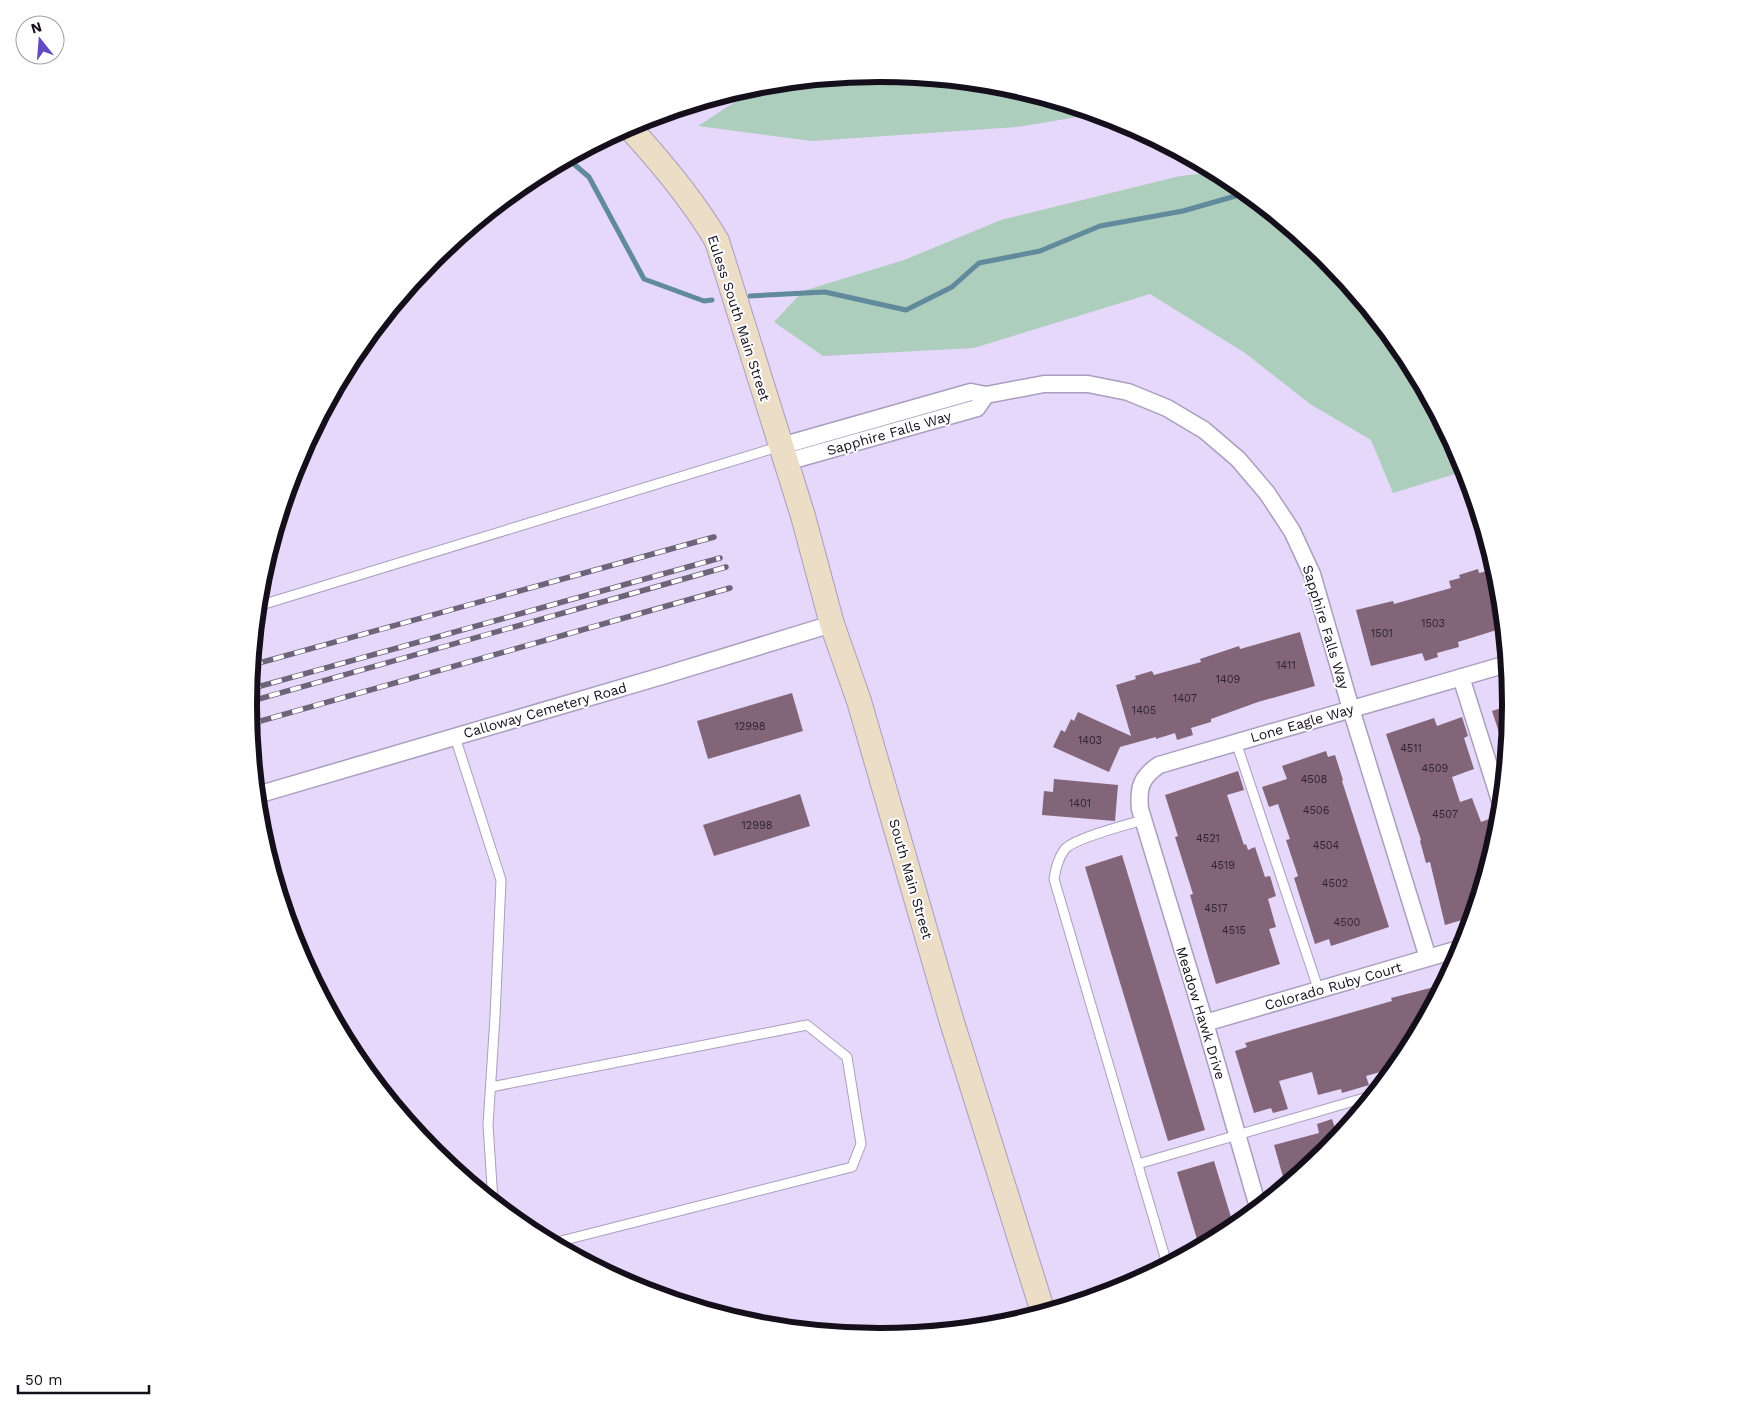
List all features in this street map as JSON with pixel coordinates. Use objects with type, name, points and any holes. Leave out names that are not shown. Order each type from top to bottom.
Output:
[{"type":"street","name":"Euless South Main Street","points":[[634,133],[705,220],[717,241],[784,454]]},
{"type":"street","name":"Sapphire Falls Way","points":[[784,454],[977,408],[986,395],[1044,384],[1088,384],[1128,392],[1167,408],[1204,430],[1238,458],[1267,492],[1292,531],[1308,565],[1428,958]]},
{"type":"street","name":"South Main Street","points":[[784,454],[832,624],[859,701],[951,1018],[1041,1306]]},
{"type":"street","name":"Calloway Cemetery Road","points":[[263,793],[832,624]]},
{"type":"street","name":"Lone Eagle Way","points":[[1143,820],[1139,795],[1142,782],[1149,772],[1159,765],[1501,666]]},
{"type":"street","points":[[1461,677],[1496,789]]},
{"type":"street","name":"Meadow Hawk Drive","points":[[1143,820],[1205,1023],[1256,1200]]},
{"type":"street","name":"Colorado Ruby Court","points":[[1205,1023],[1451,951]]},
{"type":"lane","points":[[266,604],[784,454]]},
{"type":"lane","points":[[455,736],[501,880],[488,1125],[492,1192]]},
{"type":"lane","points":[[1236,742],[1319,991]]},
{"type":"lane","points":[[1143,820],[1092,835],[1066,848],[1057,862],[1054,879],[1165,1258]]},
{"type":"lane","points":[[491,1087],[807,1025],[847,1057],[861,1144],[852,1167],[561,1240]]},
{"type":"lane","points":[[1138,1164],[1361,1099]]},
{"type":"green space","points":[[880,82],[961,88],[1001,94],[1081,116],[1017,127],[812,141],[698,126],[740,98],[758,94],[798,88]]},
{"type":"green space","points":[[1203,173],[1225,187],[1290,237],[1348,295],[1397,359],[1419,394],[1457,473],[1393,493],[1371,440],[1310,404],[1245,353],[1150,294],[974,348],[823,356],[774,322],[803,291],[904,260],[1001,220],[1180,176]]},
{"type":"building","points":[[1478,569],[1479,573],[1487,571],[1498,630],[1458,642],[1459,647],[1437,653],[1438,657],[1425,661],[1422,653],[1371,666],[1356,610],[1393,601],[1394,604],[1451,588],[1449,581],[1460,578],[1459,575]]},
{"type":"building","points":[[1300,632],[1315,686],[1258,702],[1211,719],[1211,722],[1191,728],[1193,735],[1177,740],[1175,733],[1120,747],[1109,772],[1053,747],[1061,730],[1065,732],[1071,719],[1074,721],[1078,712],[1131,736],[1116,685],[1136,679],[1135,676],[1152,671],[1154,675],[1201,662],[1200,659],[1239,646],[1240,649]]},
{"type":"building","points":[[792,693],[803,731],[708,759],[697,721]]},
{"type":"building","points":[[1502,708],[1501,739],[1492,711]]},
{"type":"building","points":[[1462,717],[1468,736],[1464,738],[1474,769],[1452,777],[1460,802],[1472,798],[1481,822],[1491,818],[1481,866],[1464,919],[1445,925],[1430,862],[1426,863],[1421,840],[1386,734],[1434,718],[1437,726]]},
{"type":"building","points":[[1326,751],[1328,757],[1335,755],[1389,927],[1331,946],[1329,939],[1315,944],[1294,878],[1298,876],[1286,840],[1290,839],[1278,804],[1269,807],[1262,787],[1287,779],[1282,766]]},
{"type":"building","points":[[1238,771],[1244,790],[1227,795],[1244,845],[1246,844],[1248,850],[1255,847],[1265,877],[1270,876],[1276,896],[1268,899],[1276,927],[1269,929],[1280,964],[1216,984],[1190,895],[1193,894],[1175,837],[1178,836],[1165,795]]},
{"type":"building","points":[[1054,779],[1118,785],[1115,821],[1042,815],[1044,791],[1053,792]]},
{"type":"building","points":[[800,794],[810,826],[714,856],[703,825]]},
{"type":"building","points":[[1122,855],[1205,1130],[1168,1141],[1085,867]]},
{"type":"building","points":[[1434,987],[1419,1016],[1382,1071],[1366,1076],[1369,1085],[1342,1093],[1341,1089],[1318,1095],[1312,1072],[1279,1081],[1288,1109],[1273,1113],[1271,1108],[1254,1113],[1235,1051],[1247,1047],[1245,1043],[1392,1001],[1391,998]]},
{"type":"building","points":[[1332,1119],[1335,1129],[1283,1178],[1274,1145],[1319,1133],[1317,1124]]},
{"type":"building","points":[[1214,1161],[1231,1218],[1197,1240],[1177,1172]]},
{"type":"waterway","points":[[573,163],[589,177],[644,279],[704,301],[712,300]]},
{"type":"waterway","points":[[750,296],[825,292],[906,310],[952,287],[979,263],[1040,251],[1100,226],[1183,211],[1237,196]]},
{"type":"railway","points":[[258,663],[714,537]]},
{"type":"railway","points":[[257,687],[720,558]]},
{"type":"railway","points":[[257,699],[726,567]]},
{"type":"railway","points":[[257,722],[730,588]]}]
